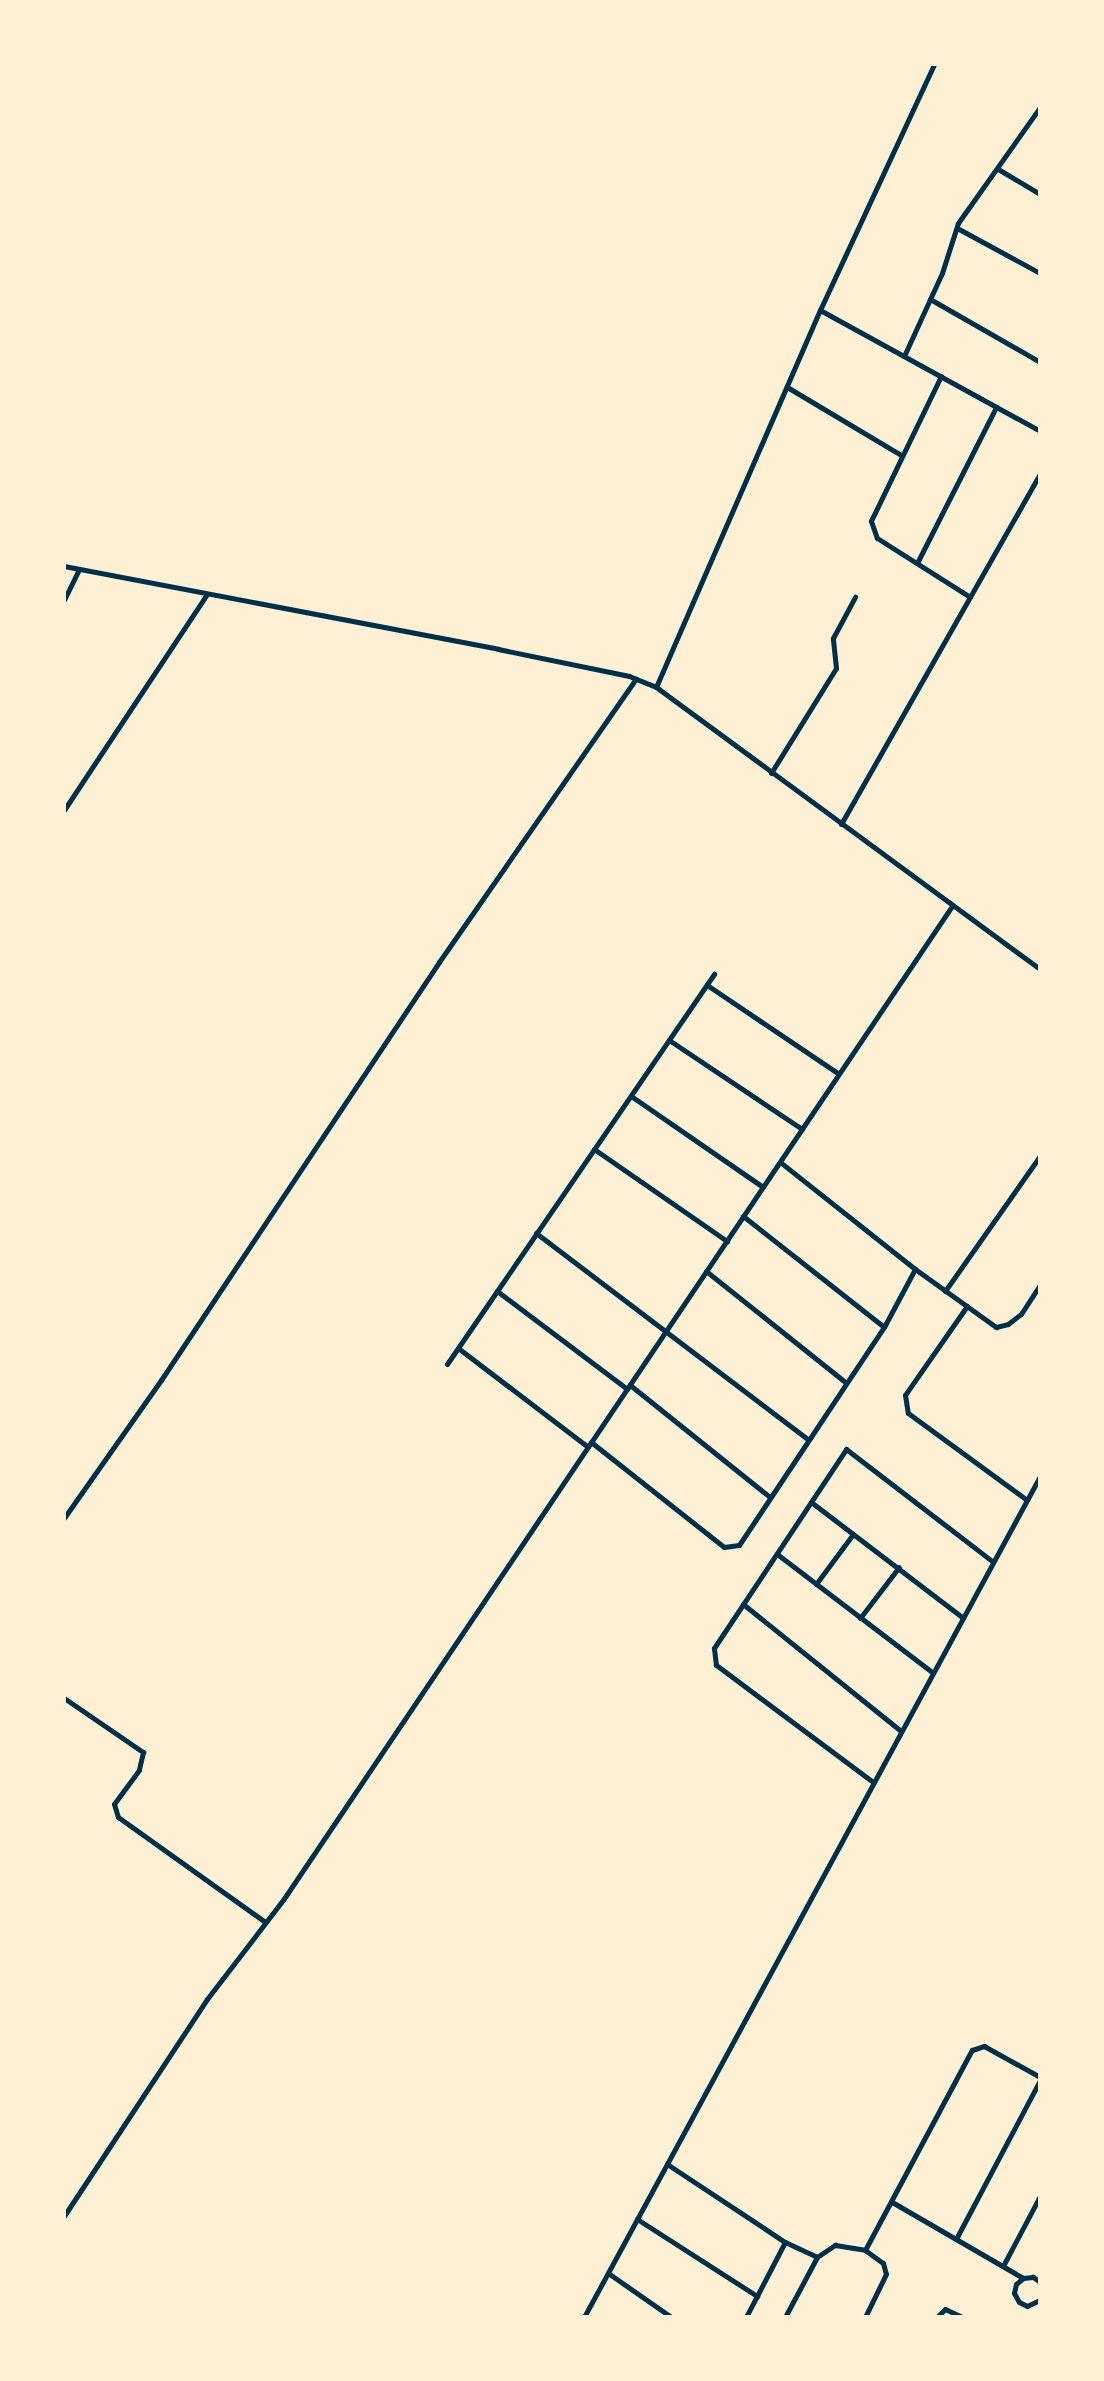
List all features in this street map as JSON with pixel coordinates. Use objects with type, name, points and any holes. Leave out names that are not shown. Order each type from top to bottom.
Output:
[{"type":"street","points":[[656,687],[716,543],[934,64]]},
{"type":"street","points":[[904,356],[957,228],[1039,111]]},
{"type":"street","points":[[998,169],[1040,194]]},
{"type":"street","points":[[957,228],[1040,273]]},
{"type":"street","points":[[930,299],[1040,362]]},
{"type":"street","points":[[820,310],[1040,431]]},
{"type":"street","points":[[941,376],[871,521],[877,538],[970,597]]},
{"type":"street","points":[[787,387],[901,455]]},
{"type":"street","points":[[917,563],[996,407]]},
{"type":"street","points":[[841,824],[1040,474]]},
{"type":"street","points":[[64,566],[498,649],[636,679],[656,687],[1040,969]]},
{"type":"street","points":[[64,600],[79,569]]},
{"type":"street","points":[[64,810],[207,594]]},
{"type":"street","points":[[771,773],[836,668],[833,638],[855,597]]},
{"type":"street","points":[[64,1518],[161,1380],[218,1289],[547,805],[636,679]]},
{"type":"street","points":[[64,2216],[207,1999],[265,1922],[952,906]]},
{"type":"street","points":[[447,1364],[714,974]]},
{"type":"street","points":[[707,985],[839,1074]]},
{"type":"street","points":[[669,1040],[802,1129]]},
{"type":"street","points":[[631,1096],[763,1187]]},
{"type":"street","points":[[594,1149],[727,1241]]},
{"type":"street","points":[[945,1291],[1040,1156]]},
{"type":"street","points":[[780,1162],[915,1269],[996,1327],[1008,1324],[1021,1314],[1040,1285]]},
{"type":"street","points":[[743,1216],[884,1327]]},
{"type":"street","points":[[536,1233],[807,1439]]},
{"type":"street","points":[[458,1348],[724,1547],[739,1545],[884,1327],[915,1269]]},
{"type":"street","points":[[706,1271],[845,1382]]},
{"type":"street","points":[[497,1291],[770,1497]]},
{"type":"street","points":[[967,1306],[905,1395],[908,1413],[1027,1500]]},
{"type":"street","points":[[873,1782],[716,1665],[714,1648],[846,1449],[993,1562]]},
{"type":"street","points":[[584,2317],[1040,1476]]},
{"type":"street","points":[[811,1502],[963,1618]]},
{"type":"street","points":[[816,1584],[853,1534]]},
{"type":"street","points":[[777,1554],[933,1673]]},
{"type":"street","points":[[860,1618],[899,1567]]},
{"type":"street","points":[[743,1604],[901,1731]]},
{"type":"street","points":[[64,1698],[143,1752],[139,1770],[114,1804],[118,1817],[265,1922]]},
{"type":"street","points":[[865,2250],[975,2047],[984,2046],[1040,2078],[957,2237]]},
{"type":"street","points":[[667,2164],[785,2242],[817,2257]]},
{"type":"street","points":[[1004,2264],[1040,2196]]},
{"type":"street","points":[[892,2202],[1004,2264],[1023,2278]]},
{"type":"street","points":[[637,2219],[757,2296]]},
{"type":"street","points":[[746,2317],[785,2242]]},
{"type":"street","points":[[785,2317],[817,2257],[835,2245],[865,2250],[883,2263],[886,2274],[865,2317]]},
{"type":"street","points":[[608,2273],[671,2317]]},
{"type":"street","points":[[1040,2282],[1033,2277],[1023,2278],[1016,2284],[1016,2298],[1023,2305],[1040,2310]]},
{"type":"street","points":[[1032,2306],[1040,2300]]},
{"type":"street","points":[[937,2317],[945,2309],[962,2317]]}]
